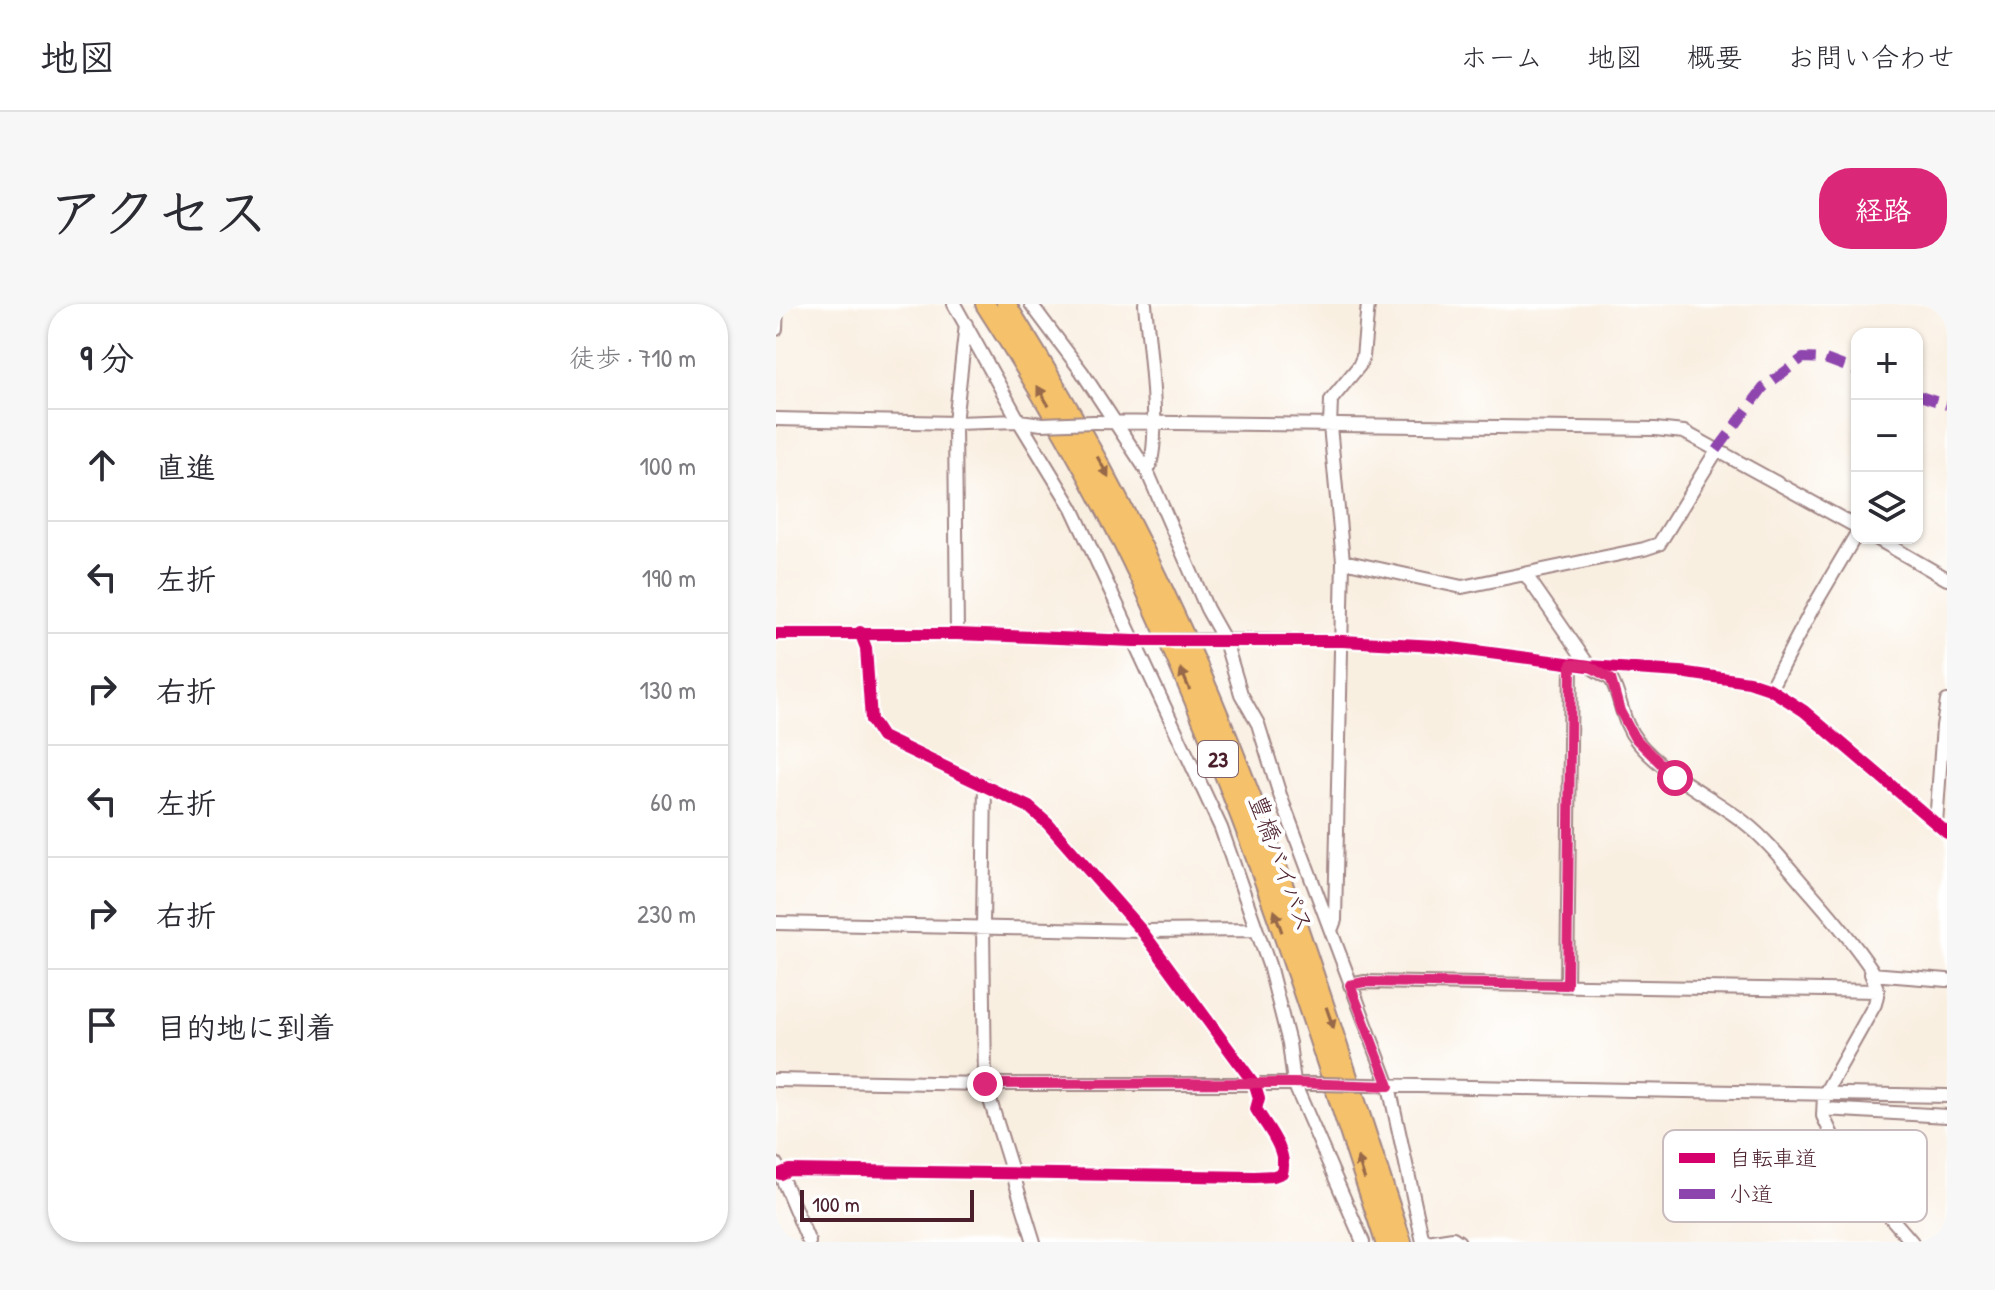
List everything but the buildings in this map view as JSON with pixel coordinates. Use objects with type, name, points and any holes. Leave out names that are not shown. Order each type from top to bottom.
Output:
[{"type":"highway","name":"豊橋バイパス","points":[[982,304],[1030,372],[1118,533],[1188,685],[1266,888],[1385,1242]]},
{"type":"highway","name":"豊橋バイパス","points":[[1006,304],[1115,489],[1204,678],[1310,959],[1402,1242]]},
{"type":"street","points":[[776,329],[777,304]]},
{"type":"street","points":[[954,304],[1072,508],[1221,828],[1269,965],[1289,1043],[1294,1083],[1363,1242]]},
{"type":"street","points":[[1031,304],[1082,372],[1147,471],[1207,609],[1225,641],[1241,694],[1258,724],[1280,795],[1389,1086],[1425,1242],[1453,1238],[1459,1242]]},
{"type":"street","points":[[1145,304],[1154,422],[1153,462],[1147,471]]},
{"type":"street","points":[[1332,928],[1335,920],[1343,561],[1330,426],[1333,395],[1359,366],[1363,357],[1368,304]]},
{"type":"street","points":[[957,634],[955,423],[966,324]]},
{"type":"street","points":[[776,419],[1655,429],[1684,432],[1851,524]]},
{"type":"street","points":[[1343,561],[1462,587],[1659,544],[1717,450]]},
{"type":"street","points":[[1770,689],[1851,543]]},
{"type":"street","points":[[1886,544],[1947,579]]},
{"type":"street","points":[[1526,575],[1589,666],[1611,679],[1620,711],[1634,737],[1675,778],[1741,820],[1764,839],[1848,934],[1872,970],[1878,991],[1875,1004],[1824,1095],[1823,1116],[1830,1130]]},
{"type":"street","points":[[809,1242],[778,1169],[1274,1176],[1282,1173],[1284,1160],[1256,1109],[1259,1098],[1255,1085],[1142,931],[1048,824],[1029,807],[882,737],[871,720],[866,648],[860,632]]},
{"type":"street","points":[[776,634],[860,632],[1134,641],[1342,641],[1437,646],[1571,664],[1749,682],[1770,689],[1804,711],[1942,828]]},
{"type":"street","points":[[1567,985],[1571,664]]},
{"type":"street","points":[[1942,828],[1943,726],[1947,701]]},
{"type":"street","points":[[985,785],[985,1084],[1034,1242]]},
{"type":"street","points":[[776,923],[1142,931],[1256,930]]},
{"type":"street","points":[[1871,974],[1947,980]]},
{"type":"street","points":[[1350,985],[1364,982],[1878,991]]},
{"type":"street","points":[[776,1080],[985,1084],[1294,1083],[1947,1096]]},
{"type":"street","points":[[1824,1109],[1947,1116]]},
{"type":"street","points":[[1895,1222],[1912,1242]]},
{"type":"marked path","points":[[1717,450],[1763,388],[1803,358],[1825,359],[1851,369]]},
{"type":"marked path","points":[[1923,397],[1947,405]]},
{"type":"cycle path","points":[[780,1174],[789,1170],[1255,1177],[1282,1173],[1279,1148],[1256,1109],[1259,1098],[1255,1085],[1142,931],[1048,824],[1029,807],[882,737],[871,720],[866,648],[860,632]]},
{"type":"cycle path","points":[[776,634],[957,634],[1134,641],[1342,641],[1437,646],[1589,666],[1680,672],[1749,682],[1770,689],[1804,711],[1947,833]]},
{"type":"route","points":[[985,1084],[1294,1083],[1389,1086],[1350,985],[1364,982],[1567,985],[1571,664],[1589,666],[1611,679],[1620,711],[1634,737],[1675,778]]}]
